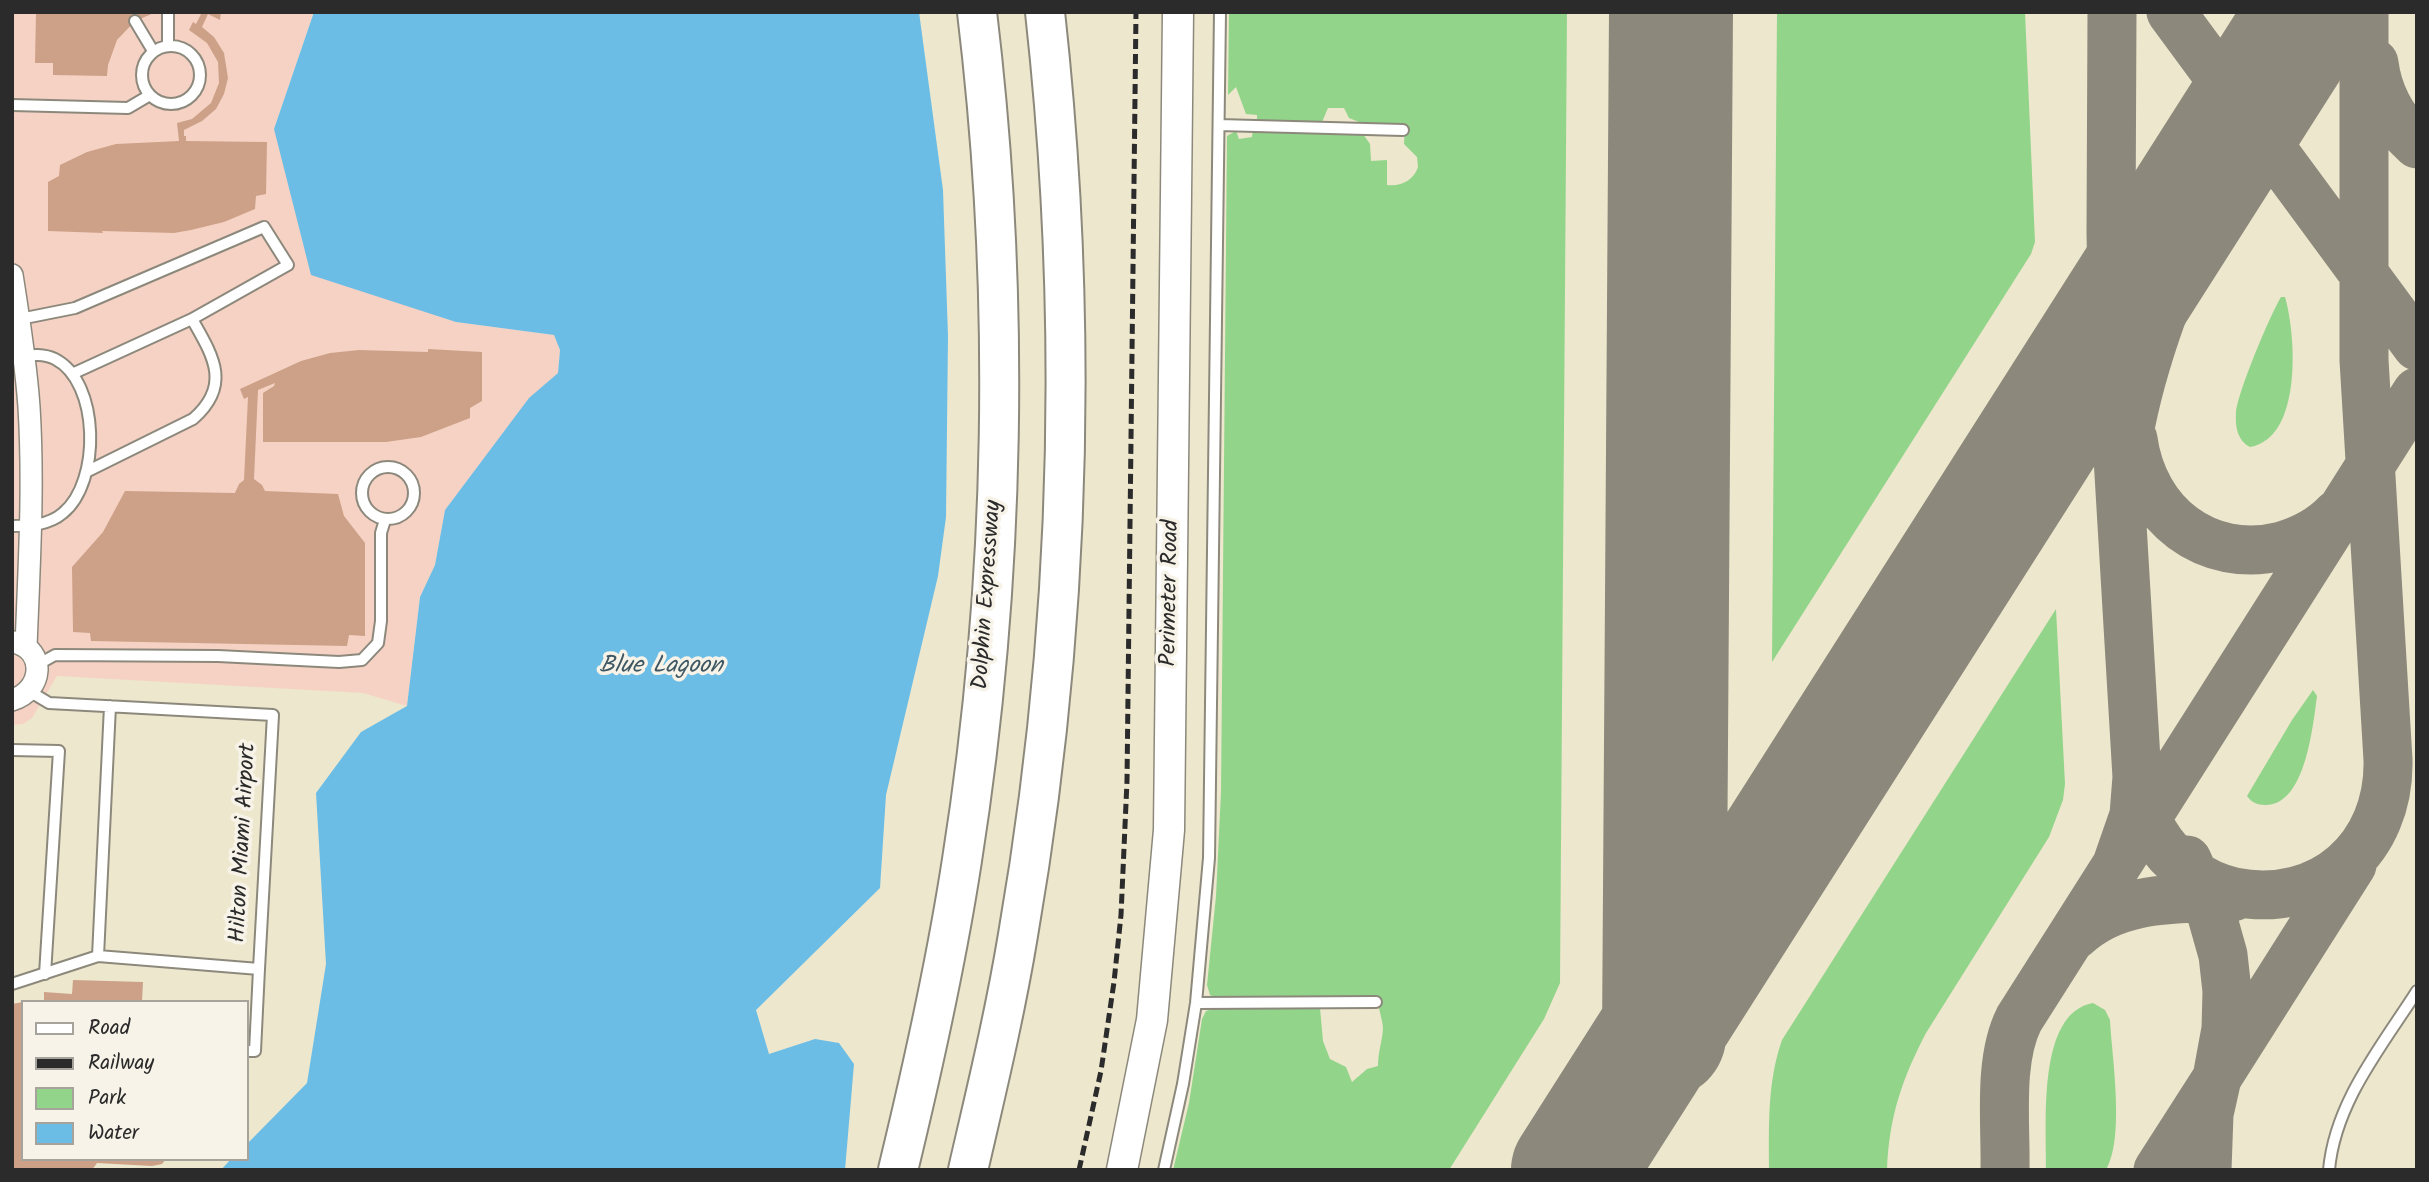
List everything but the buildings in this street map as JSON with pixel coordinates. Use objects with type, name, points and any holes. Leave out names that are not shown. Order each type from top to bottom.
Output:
[{"type":"highway","name":"Dolphin Expressway","points":[[898,1170],[932,1025],[960,871],[979,727],[990,606],[998,464],[998,308],[991,162],[977,12]]},
{"type":"highway","points":[[968,1170],[1003,1017],[1018,933],[1045,745],[1059,596],[1065,459],[1065,315],[1059,170],[1045,12]]},
{"type":"street","name":"Perimeter Road","points":[[1122,1170],[1153,1020],[1168,843],[1178,12]]},
{"type":"street","points":[[12,275],[20,319],[18,357],[30,443],[21,526],[25,651],[37,674],[21,696]]},
{"type":"lane","points":[[168,12],[169,46]]},
{"type":"lane","points":[[1164,1170],[1183,1084],[1196,1003],[1209,858],[1220,12]]},
{"type":"lane","points":[[135,21],[153,51]]},
{"type":"lane","points":[[169,46],[181,47],[196,58],[200,67],[198,87],[186,101],[176,104],[158,101],[150,95],[142,78],[142,68],[153,51],[169,46]]},
{"type":"lane","points":[[12,105],[128,108],[150,95]]},
{"type":"lane","points":[[1219,125],[1403,130]]},
{"type":"lane","points":[[20,319],[75,308],[264,227],[288,265],[192,319],[72,374]]},
{"type":"lane","points":[[88,471],[193,419],[205,408],[213,396],[216,370],[211,352],[192,319]]},
{"type":"lane","points":[[18,357],[41,355],[53,358],[72,374],[89,421],[91,452],[84,485],[63,513],[51,520],[21,526]]},
{"type":"lane","points":[[385,467],[393,467],[408,477],[413,485],[413,502],[402,516],[385,520],[365,506],[362,489],[370,474],[385,467]]},
{"type":"lane","points":[[25,651],[55,656],[218,656],[339,662],[362,660],[377,643],[381,621],[381,533],[385,520]]},
{"type":"lane","name":"Hilton Miami Airport","points":[[12,984],[98,956],[259,969],[273,715],[49,703],[21,696]]},
{"type":"lane","points":[[98,956],[110,706]]},
{"type":"lane","points":[[12,750],[59,751],[45,974]]},
{"type":"lane","points":[[248,1051],[255,1051],[259,969]]},
{"type":"lane","points":[[2329,1170],[2334,1139],[2349,1100],[2417,991]]},
{"type":"lane","points":[[1196,1003],[1376,1002]]},
{"type":"shaded area","points":[[12,12],[314,12],[274,129],[456,322],[554,335],[560,350],[558,373],[529,399],[445,510],[435,565],[420,597],[407,706],[363,693],[57,676],[32,718],[23,724],[12,725]]},
{"type":"green space","points":[[1229,12],[1567,12],[1560,983],[1544,1019],[1449,1170],[1173,1170],[1189,1103],[1202,1019],[1206,1011],[1216,1008],[1320,1008],[1323,1041],[1330,1059],[1346,1067],[1352,1082],[1367,1069],[1378,1066],[1383,1029],[1378,999],[1219,999],[1210,995],[1207,985],[1216,896],[1221,792],[1227,136],[1236,131],[1239,139],[1252,137],[1253,129],[1363,134],[1370,144],[1371,161],[1387,160],[1387,185],[1406,182],[1418,167],[1417,157],[1404,144],[1405,125],[1359,122],[1349,118],[1344,108],[1328,108],[1322,122],[1257,120],[1257,115],[1246,114],[1236,87],[1228,95]]},
{"type":"green space","points":[[1777,12],[2025,12],[2035,242],[2031,254],[1772,662]]},
{"type":"green space","points":[[2281,297],[2285,297],[2292,335],[2292,382],[2279,425],[2267,439],[2250,447],[2238,433],[2238,404],[2255,355]]},
{"type":"green space","points":[[2056,609],[2065,784],[2063,800],[2049,837],[1926,1033],[1898,1099],[1887,1170],[1769,1170],[1771,1088],[1782,1040]]},
{"type":"green space","points":[[2313,690],[2317,696],[2310,743],[2298,778],[2290,792],[2279,802],[2265,805],[2254,803],[2247,796]]},
{"type":"green space","points":[[2093,1003],[2105,1010],[2110,1020],[2116,1118],[2112,1156],[2106,1170],[2046,1170],[2046,1100],[2053,1049],[2062,1027],[2075,1011]]},
{"type":"water","name":"Blue Lagoon","points":[[314,12],[919,12],[943,190],[948,336],[946,517],[938,576],[886,795],[880,888],[756,1010],[769,1054],[815,1039],[839,1043],[854,1064],[845,1170],[221,1170],[229,1161],[248,1161],[248,1143],[307,1083],[326,964],[316,793],[361,732],[407,706],[420,597],[435,565],[445,510],[529,398],[558,373],[560,350],[554,335],[456,322],[311,275],[274,129]]},
{"type":"taxiway","points":[[2112,12],[2111,232],[2114,390],[2137,777]]},
{"type":"taxiway","points":[[2171,12],[2417,346]]},
{"type":"taxiway","points":[[2117,864],[2134,815],[2137,777],[2143,805],[2154,833],[2178,863],[2199,878],[2222,889],[2266,895],[2295,891],[2322,881],[2345,865],[2363,845],[2377,820],[2386,792],[2388,760],[2364,360],[2364,12]]},
{"type":"taxiway","points":[[2374,63],[2388,108],[2417,144]]},
{"type":"taxiway","points":[[2131,423],[2152,343],[2166,304],[2246,113]]},
{"type":"taxiway","points":[[2005,1170],[2006,1073],[2012,1036],[2019,1019],[2417,392]]},
{"type":"taxiway","points":[[2133,439],[2139,466],[2164,511],[2183,528],[2204,540],[2228,548],[2254,550],[2282,546],[2312,533],[2337,514]]},
{"type":"taxiway","points":[[2158,1170],[2217,1078],[2226,1029],[2227,991],[2223,955],[2212,916],[2187,860]]},
{"type":"taxiway","points":[[2207,1170],[2209,1114],[2217,1078],[2352,865]]},
{"type":"taxiway","points":[[2074,936],[2091,923],[2128,906],[2169,899],[2233,897]]},
{"type":"runway","points":[[1664,1036],[1671,12]]},
{"type":"runway","points":[[1573,1170],[2310,12]]},
{"type":"railway","points":[[1079,1170],[1101,1071],[1121,915],[1127,781],[1136,12]]}]
